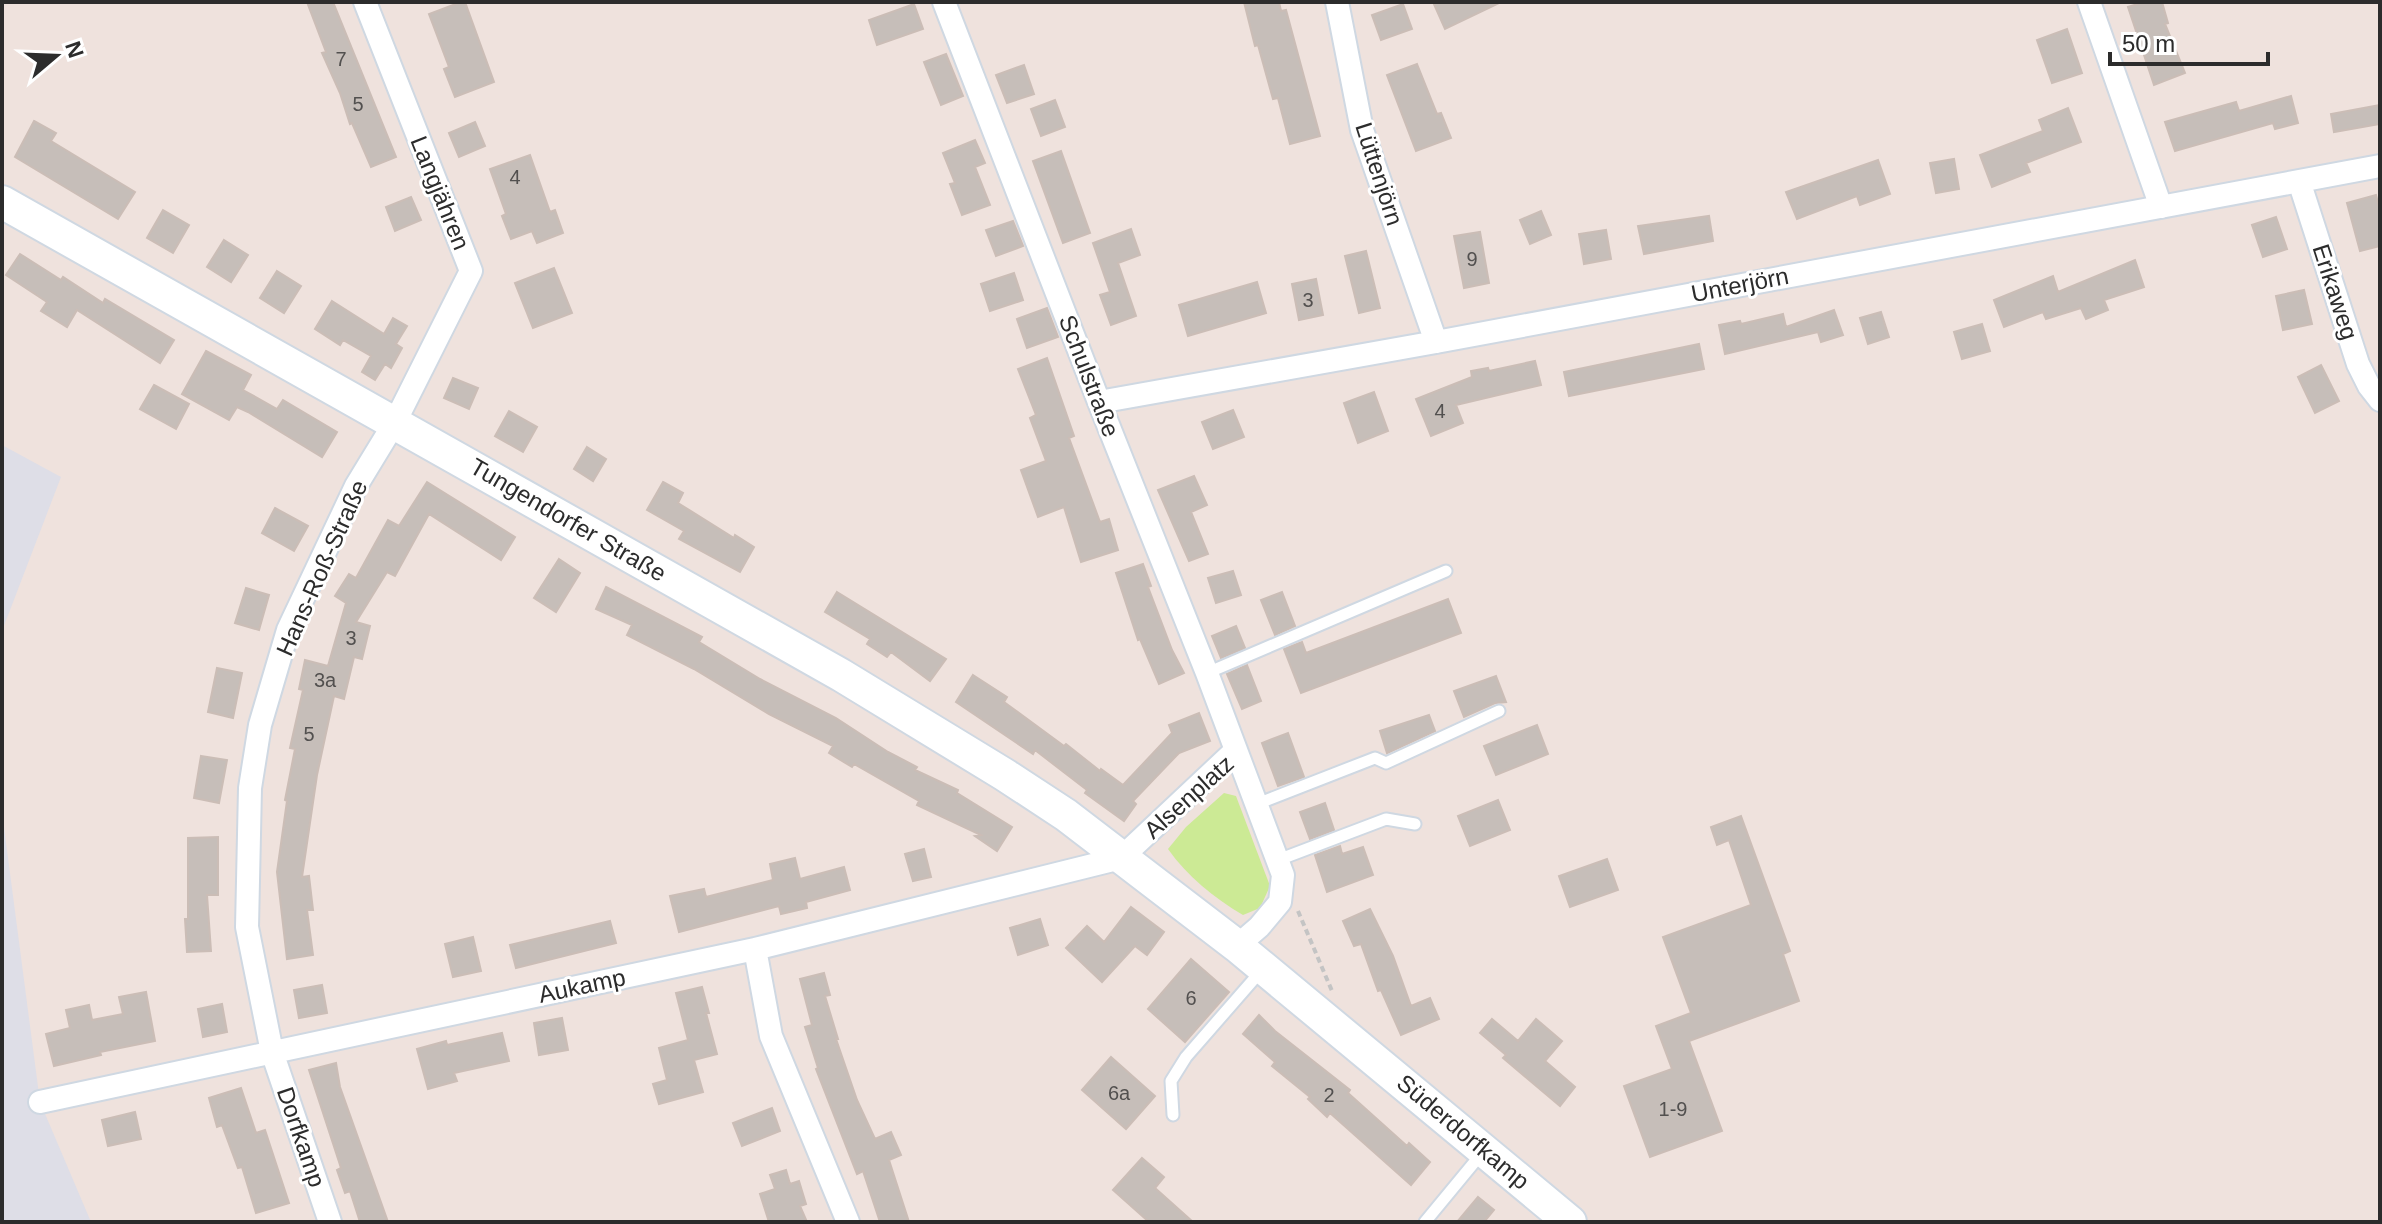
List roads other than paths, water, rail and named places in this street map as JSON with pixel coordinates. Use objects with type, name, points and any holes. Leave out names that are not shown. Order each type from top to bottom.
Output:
[{"type":"main road","name":"Tungendorfer Straße","points":[[2,202],[900,710],[1066,815],[1121,858]]},
{"type":"main road","name":"Alsenplatz","points":[[1121,858],[1356,1042]]},
{"type":"main road","name":"Süderdorfkamp","points":[[1356,1042],[1570,1222]]},
{"type":"street","name":"Langjähren","points":[[365,2],[471,271],[395,422]]},
{"type":"street","name":"Schulstraße","points":[[944,2],[1236,750]]},
{"type":"street","name":"Lüttenjörn","points":[[1337,2],[1362,130],[1436,342]]},
{"type":"street","points":[[2089,2],[2161,207]]},
{"type":"street","name":"Unterjörn","points":[[1099,402],[2380,166]]},
{"type":"street","name":"Erikaweg","points":[[2299,181],[2358,364],[2380,400]]},
{"type":"street","name":"Hans-Roß-Straße","points":[[272,1052],[247,927],[250,788],[260,725],[288,630],[356,486],[395,422]]},
{"type":"street","name":"Alsenplatz","points":[[1121,858],[1236,750],[1281,868]]},
{"type":"street","name":"Aukamp","points":[[40,1102],[755,949],[1121,858]]},
{"type":"street","points":[[1237,946],[1259,927],[1280,902],[1281,868]]},
{"type":"street","points":[[755,949],[771,1036],[848,1222]]},
{"type":"street","name":"Dorfkamp","points":[[272,1052],[330,1222]]},
{"type":"lane","points":[[1207,673],[1446,571]]},
{"type":"lane","points":[[1257,804],[1375,758],[1386,763],[1499,711]]},
{"type":"lane","points":[[1281,868],[1386,819],[1415,824]]},
{"type":"lane","points":[[1173,1115],[1171,1081],[1186,1057],[1264,968]]},
{"type":"lane","points":[[1425,1222],[1485,1149]]}]
